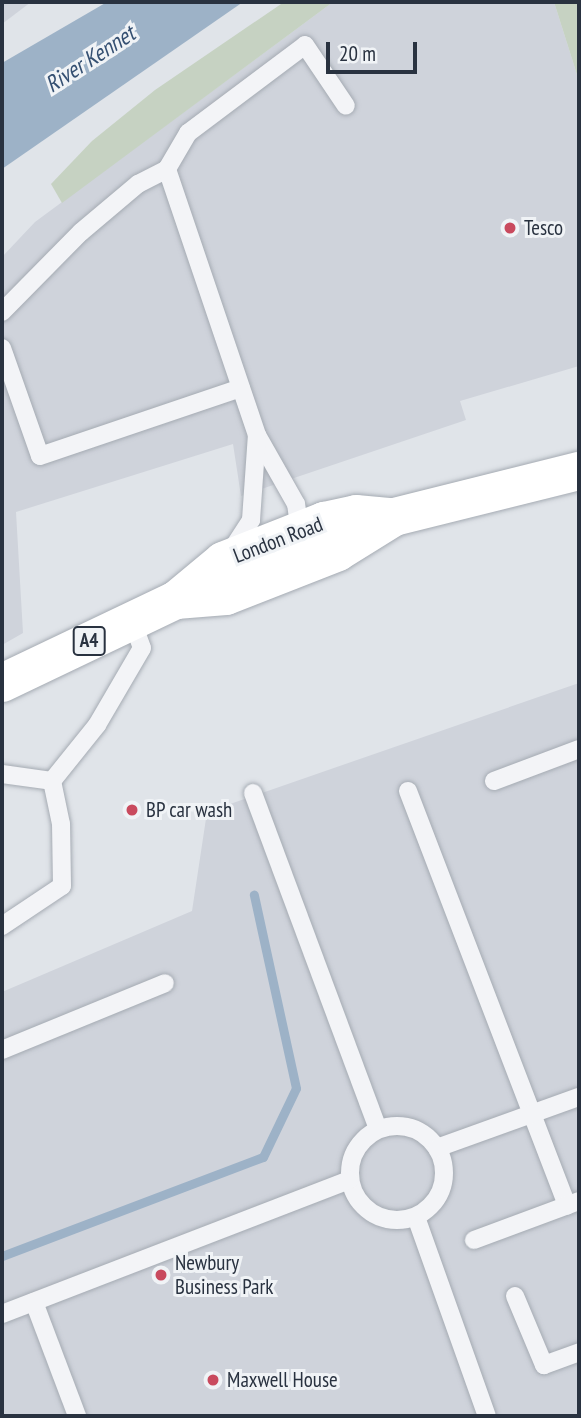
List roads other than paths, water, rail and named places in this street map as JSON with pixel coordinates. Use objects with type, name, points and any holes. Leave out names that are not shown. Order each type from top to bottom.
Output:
[{"type":"main road","name":"London Road","points":[[176,600],[226,596],[338,552],[394,517],[579,471]]},
{"type":"main road","name":"London Road","points":[[2,683],[176,600],[223,561],[300,516],[356,514],[394,517]]},
{"type":"lane","points":[[2,312],[81,232],[138,184],[167,169],[188,133],[304,45],[346,106]]},
{"type":"lane","points":[[167,169],[257,435],[300,516],[279,575]]},
{"type":"lane","points":[[2,348],[40,456],[241,388]]},
{"type":"lane","points":[[223,561],[251,520],[257,435]]},
{"type":"lane","points":[[52,781],[97,725],[142,648],[132,621]]},
{"type":"lane","points":[[494,781],[579,749]]},
{"type":"lane","points":[[2,774],[52,781]]},
{"type":"lane","points":[[2,926],[62,886],[61,824],[52,781]]},
{"type":"lane","points":[[408,791],[531,1114],[573,1204],[474,1240]]},
{"type":"lane","points":[[253,793],[379,1129]]},
{"type":"lane","points":[[2,1050],[165,983]]},
{"type":"lane","points":[[437,1148],[579,1097]]},
{"type":"lane","points":[[379,1129],[417,1130],[437,1148],[444,1180],[439,1195],[416,1217],[387,1220],[373,1215],[362,1206],[349,1180],[355,1150],[379,1129]]},
{"type":"lane","points":[[2,1314],[349,1180]]},
{"type":"lane","points":[[416,1217],[487,1416]]},
{"type":"lane","points":[[516,1296],[544,1365],[579,1352]]},
{"type":"lane","points":[[34,1302],[76,1416]]},
{"type":"water","name":"River Kennet","points":[[107,2],[243,2],[2,169],[2,63]]},
{"type":"waterway","points":[[2,1256],[263,1157],[296,1088],[254,895]]},
{"type":"place","name":"Tesco","points":[[510,228]]},
{"type":"place","name":"BP car wash","points":[[132,810]]},
{"type":"place","name":"Newbury Business Park","points":[[161,1275]]},
{"type":"place","name":"Maxwell House","points":[[213,1380]]}]
